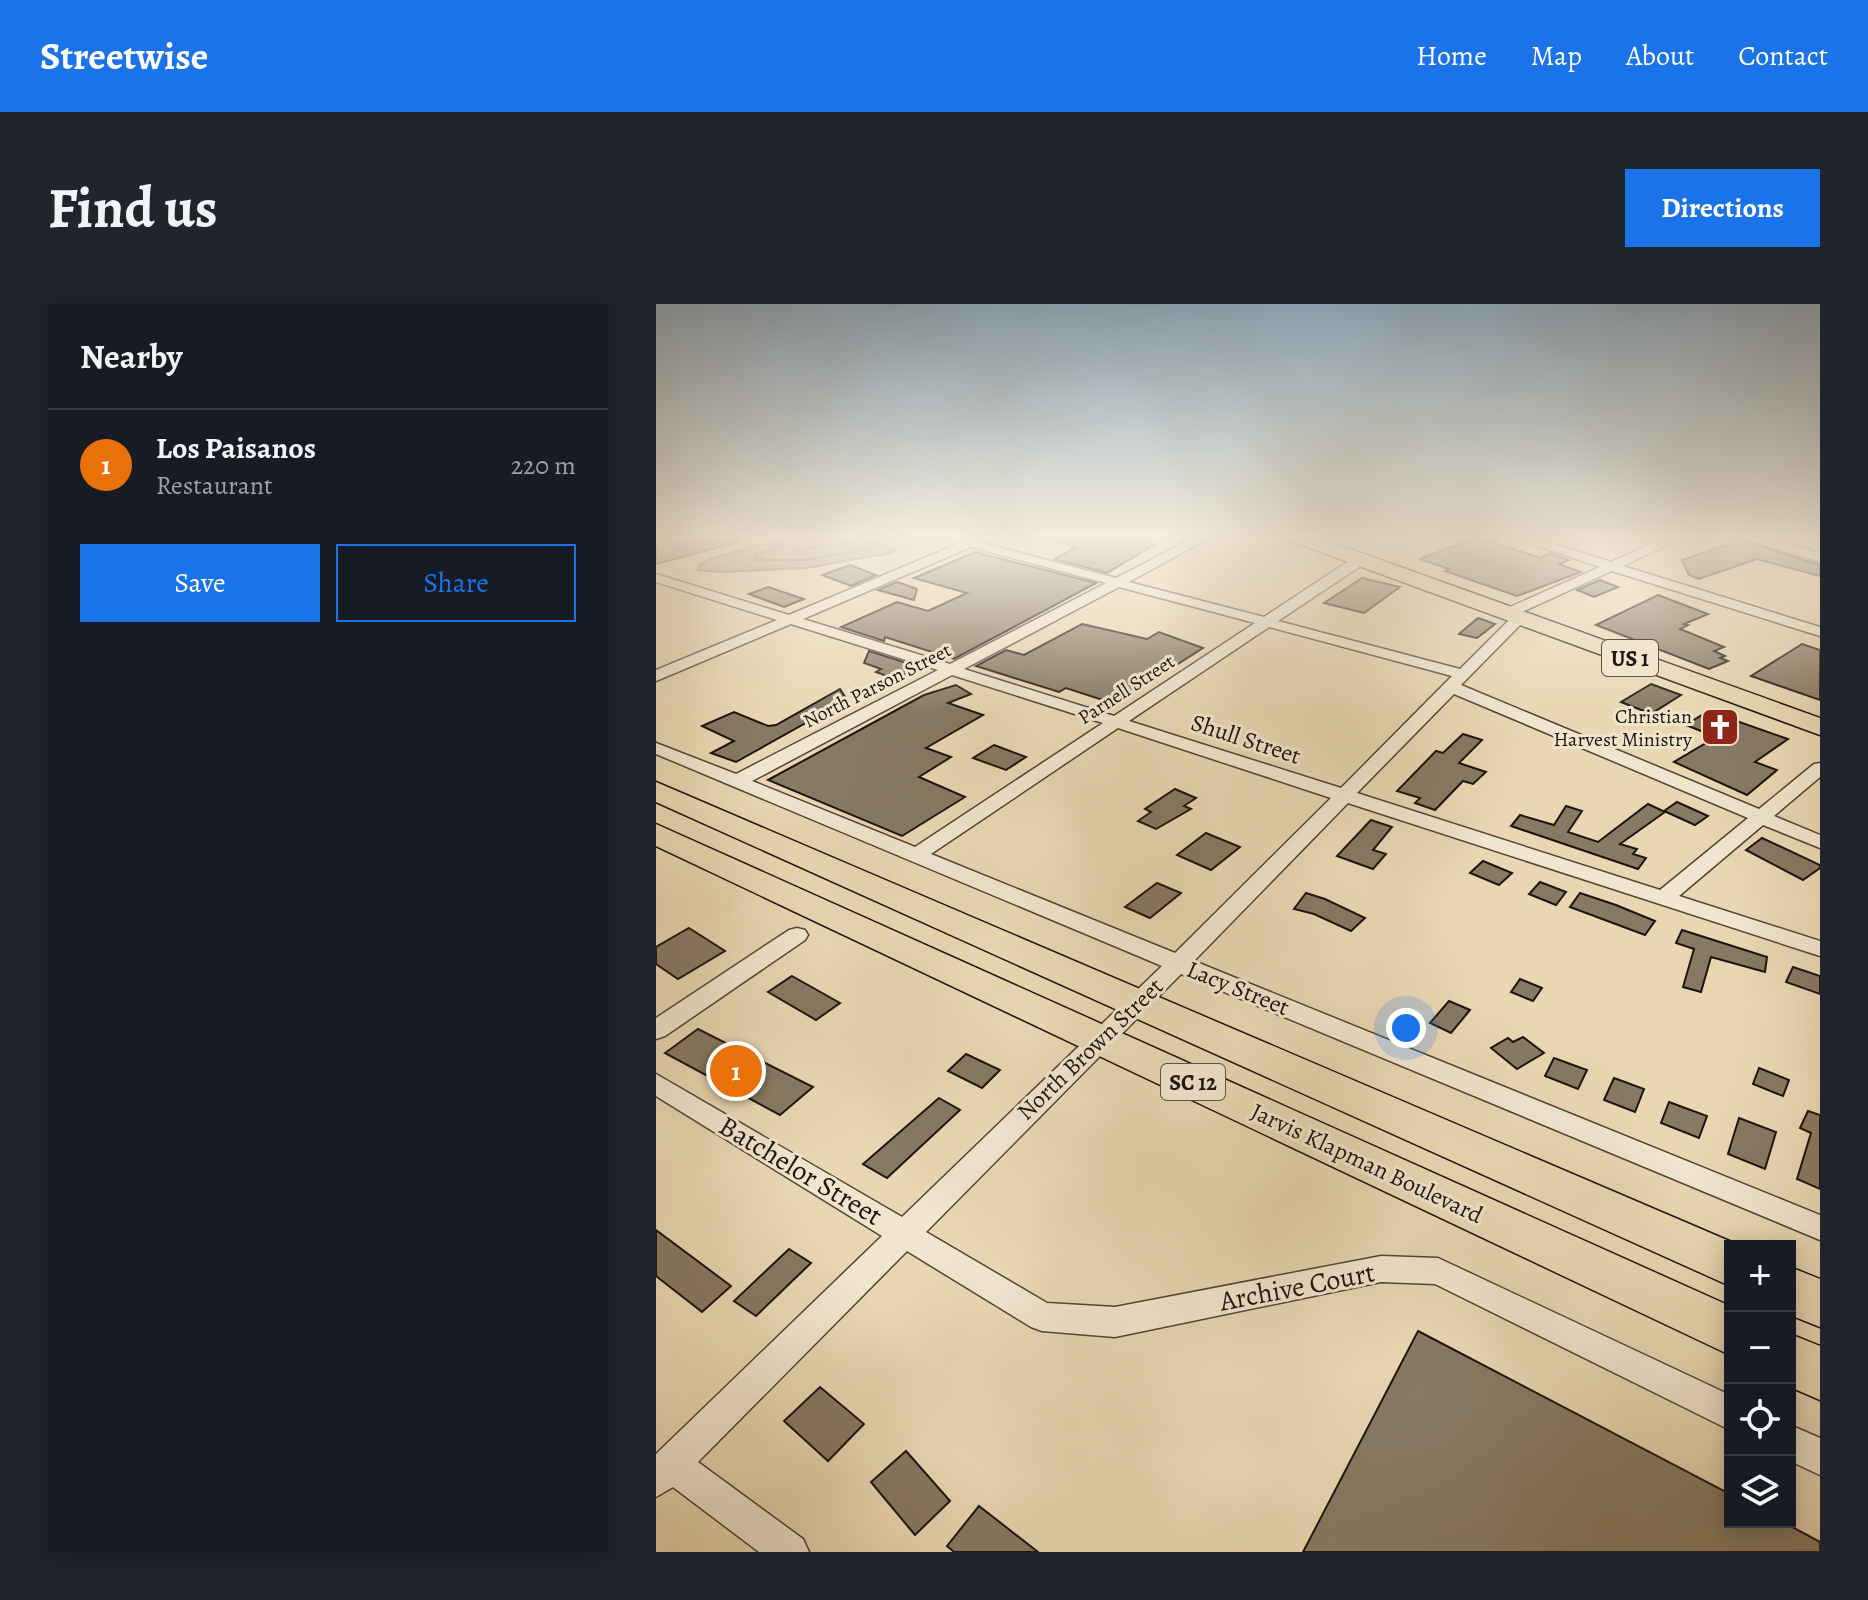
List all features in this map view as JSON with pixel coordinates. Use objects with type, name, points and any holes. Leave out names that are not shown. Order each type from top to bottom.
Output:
[{"type":"highway","name":"SC 12","points":[[656,791],[1724,1261]]},
{"type":"highway","name":"Jarvis Klapman Boulevard","points":[[656,834],[1724,1328]]},
{"type":"highway","points":[[916,954],[1086,1006],[1111,1009],[1137,1003]]},
{"type":"highway","points":[[1099,1039],[1129,1034],[1170,1042],[1398,1118]]},
{"type":"highway","points":[[1796,1293],[1820,1304]]},
{"type":"highway","points":[[1796,1362],[1820,1374]]},
{"type":"main road","name":"US 1","points":[[1458,595],[1820,727]]},
{"type":"street","name":"Shull Street","points":[[711,595],[1820,949]]},
{"type":"street","points":[[656,676],[847,595]]},
{"type":"street","name":"North Parson Street","points":[[737,781],[1094,595]]},
{"type":"street","points":[[1169,595],[1268,622],[1455,680],[1820,842]]},
{"type":"street","name":"Parnell Street","points":[[916,855],[1308,595]]},
{"type":"street","name":"North Brown Street","points":[[663,1472],[1178,963],[1514,623],[1515,616],[1557,595]]},
{"type":"street","points":[[1703,595],[1820,632]]},
{"type":"street","name":"Lacy Street","points":[[656,748],[1820,1228]]},
{"type":"street","points":[[1664,898],[1820,768]]},
{"type":"street","points":[[656,1030],[797,935]]},
{"type":"street","name":"Batchelor Street","points":[[656,1084],[906,1232]]},
{"type":"street","name":"Archive Court","points":[[906,1232],[1042,1317],[1115,1322],[1381,1269],[1438,1271],[1724,1410]]},
{"type":"street","points":[[1796,1445],[1820,1457]]},
{"type":"street","points":[[663,1472],[790,1552]]},
{"type":"building","points":[[752,595],[793,595],[804,599],[784,607]]},
{"type":"building","points":[[897,595],[915,595],[914,600]]},
{"type":"building","points":[[962,595],[1073,595],[954,659],[841,627],[897,602],[928,611]]},
{"type":"building","points":[[1336,595],[1389,595],[1364,613],[1324,603]]},
{"type":"building","points":[[1659,595],[1708,614],[1684,624],[1688,625],[1680,629],[1724,647],[1714,651],[1728,661],[1709,669],[1596,625]]},
{"type":"building","points":[[1478,618],[1495,624],[1477,638],[1459,634]]},
{"type":"building","points":[[1082,624],[1147,639],[1159,632],[1203,648],[1115,704],[1066,688],[1059,692],[976,666],[1006,650],[1024,655]]},
{"type":"building","points":[[1802,644],[1820,650],[1820,700],[1751,676]]},
{"type":"building","points":[[869,651],[919,667],[895,679],[876,672],[881,669],[864,663]]},
{"type":"building","points":[[1651,684],[1681,695],[1651,714],[1621,702]]},
{"type":"building","points":[[956,685],[971,694],[948,703],[983,715],[926,748],[951,757],[919,777],[965,797],[902,836],[768,780],[924,695]]},
{"type":"building","points":[[840,689],[847,700],[736,762],[711,753],[734,741],[702,726],[734,712],[768,726],[776,725]]},
{"type":"building","points":[[1708,711],[1788,739],[1755,762],[1777,770],[1747,795],[1674,762],[1716,737],[1686,725]]},
{"type":"building","points":[[1463,734],[1482,740],[1459,763],[1486,772],[1473,784],[1463,781],[1435,810],[1415,803],[1420,798],[1397,791],[1436,751],[1443,753]]},
{"type":"building","points":[[994,745],[1026,757],[1006,770],[973,758]]},
{"type":"building","points":[[1175,789],[1196,798],[1184,806],[1191,809],[1156,829],[1138,821],[1151,812],[1145,809]]},
{"type":"building","points":[[1677,802],[1708,816],[1695,825],[1664,811]]},
{"type":"building","points":[[1648,804],[1665,812],[1620,844],[1637,849],[1633,854],[1646,858],[1638,869],[1511,826],[1520,815],[1554,825],[1566,806],[1582,811],[1568,832],[1598,842]]},
{"type":"building","points":[[1371,820],[1392,827],[1373,850],[1386,854],[1373,869],[1337,856]]},
{"type":"building","points":[[1206,833],[1240,847],[1211,870],[1177,855]]},
{"type":"building","points":[[1762,838],[1820,865],[1820,868],[1803,880],[1746,850]]},
{"type":"building","points":[[1483,861],[1512,873],[1499,885],[1470,873]]},
{"type":"building","points":[[1540,882],[1566,892],[1556,905],[1529,894]]},
{"type":"building","points":[[1157,883],[1181,893],[1150,918],[1125,907]]},
{"type":"building","points":[[1306,893],[1365,918],[1351,931],[1314,914],[1294,909]]},
{"type":"building","points":[[1580,893],[1655,921],[1645,935],[1570,907]]},
{"type":"building","points":[[689,928],[725,951],[678,979],[656,964],[656,947]]},
{"type":"building","points":[[1682,930],[1767,957],[1765,972],[1711,957],[1701,992],[1683,987],[1694,949],[1676,943]]},
{"type":"building","points":[[1793,967],[1820,976],[1820,994],[1786,982]]},
{"type":"building","points":[[792,976],[840,1003],[816,1020],[768,992]]},
{"type":"building","points":[[1520,979],[1542,988],[1533,1001],[1511,992]]},
{"type":"building","points":[[1449,1001],[1470,1010],[1451,1033],[1430,1023]]},
{"type":"building","points":[[698,1029],[813,1087],[780,1115],[665,1053]]},
{"type":"building","points":[[1523,1037],[1544,1053],[1517,1069],[1491,1048],[1508,1038],[1513,1042]]},
{"type":"building","points":[[966,1054],[1000,1070],[982,1088],[948,1071]]},
{"type":"building","points":[[1554,1058],[1587,1070],[1578,1089],[1545,1076]]},
{"type":"building","points":[[1759,1068],[1789,1080],[1783,1096],[1753,1084]]},
{"type":"building","points":[[1614,1078],[1644,1089],[1635,1112],[1604,1100]]},
{"type":"building","points":[[939,1098],[960,1110],[887,1178],[863,1164]]},
{"type":"building","points":[[1669,1102],[1707,1116],[1699,1138],[1661,1123]]},
{"type":"building","points":[[1808,1111],[1820,1115],[1820,1189],[1797,1179],[1811,1133],[1800,1128]]},
{"type":"building","points":[[1739,1118],[1776,1132],[1765,1169],[1728,1154]]},
{"type":"building","points":[[656,1230],[731,1286],[702,1312],[656,1276]]},
{"type":"building","points":[[789,1249],[811,1263],[756,1316],[734,1301]]},
{"type":"building","points":[[1418,1331],[1724,1491],[1724,1528],[1794,1528],[1820,1542],[1820,1552],[1303,1552]]},
{"type":"building","points":[[820,1387],[864,1424],[828,1461],[784,1421]]},
{"type":"building","points":[[906,1451],[950,1501],[915,1535],[871,1482]]},
{"type":"building","points":[[979,1506],[1038,1552],[954,1552],[947,1546]]},
{"type":"place","name":"Christian Harvest Ministry","points":[[1720,727]]},
{"type":"place","name":"Los Paisanos","points":[[736,1071]]}]
